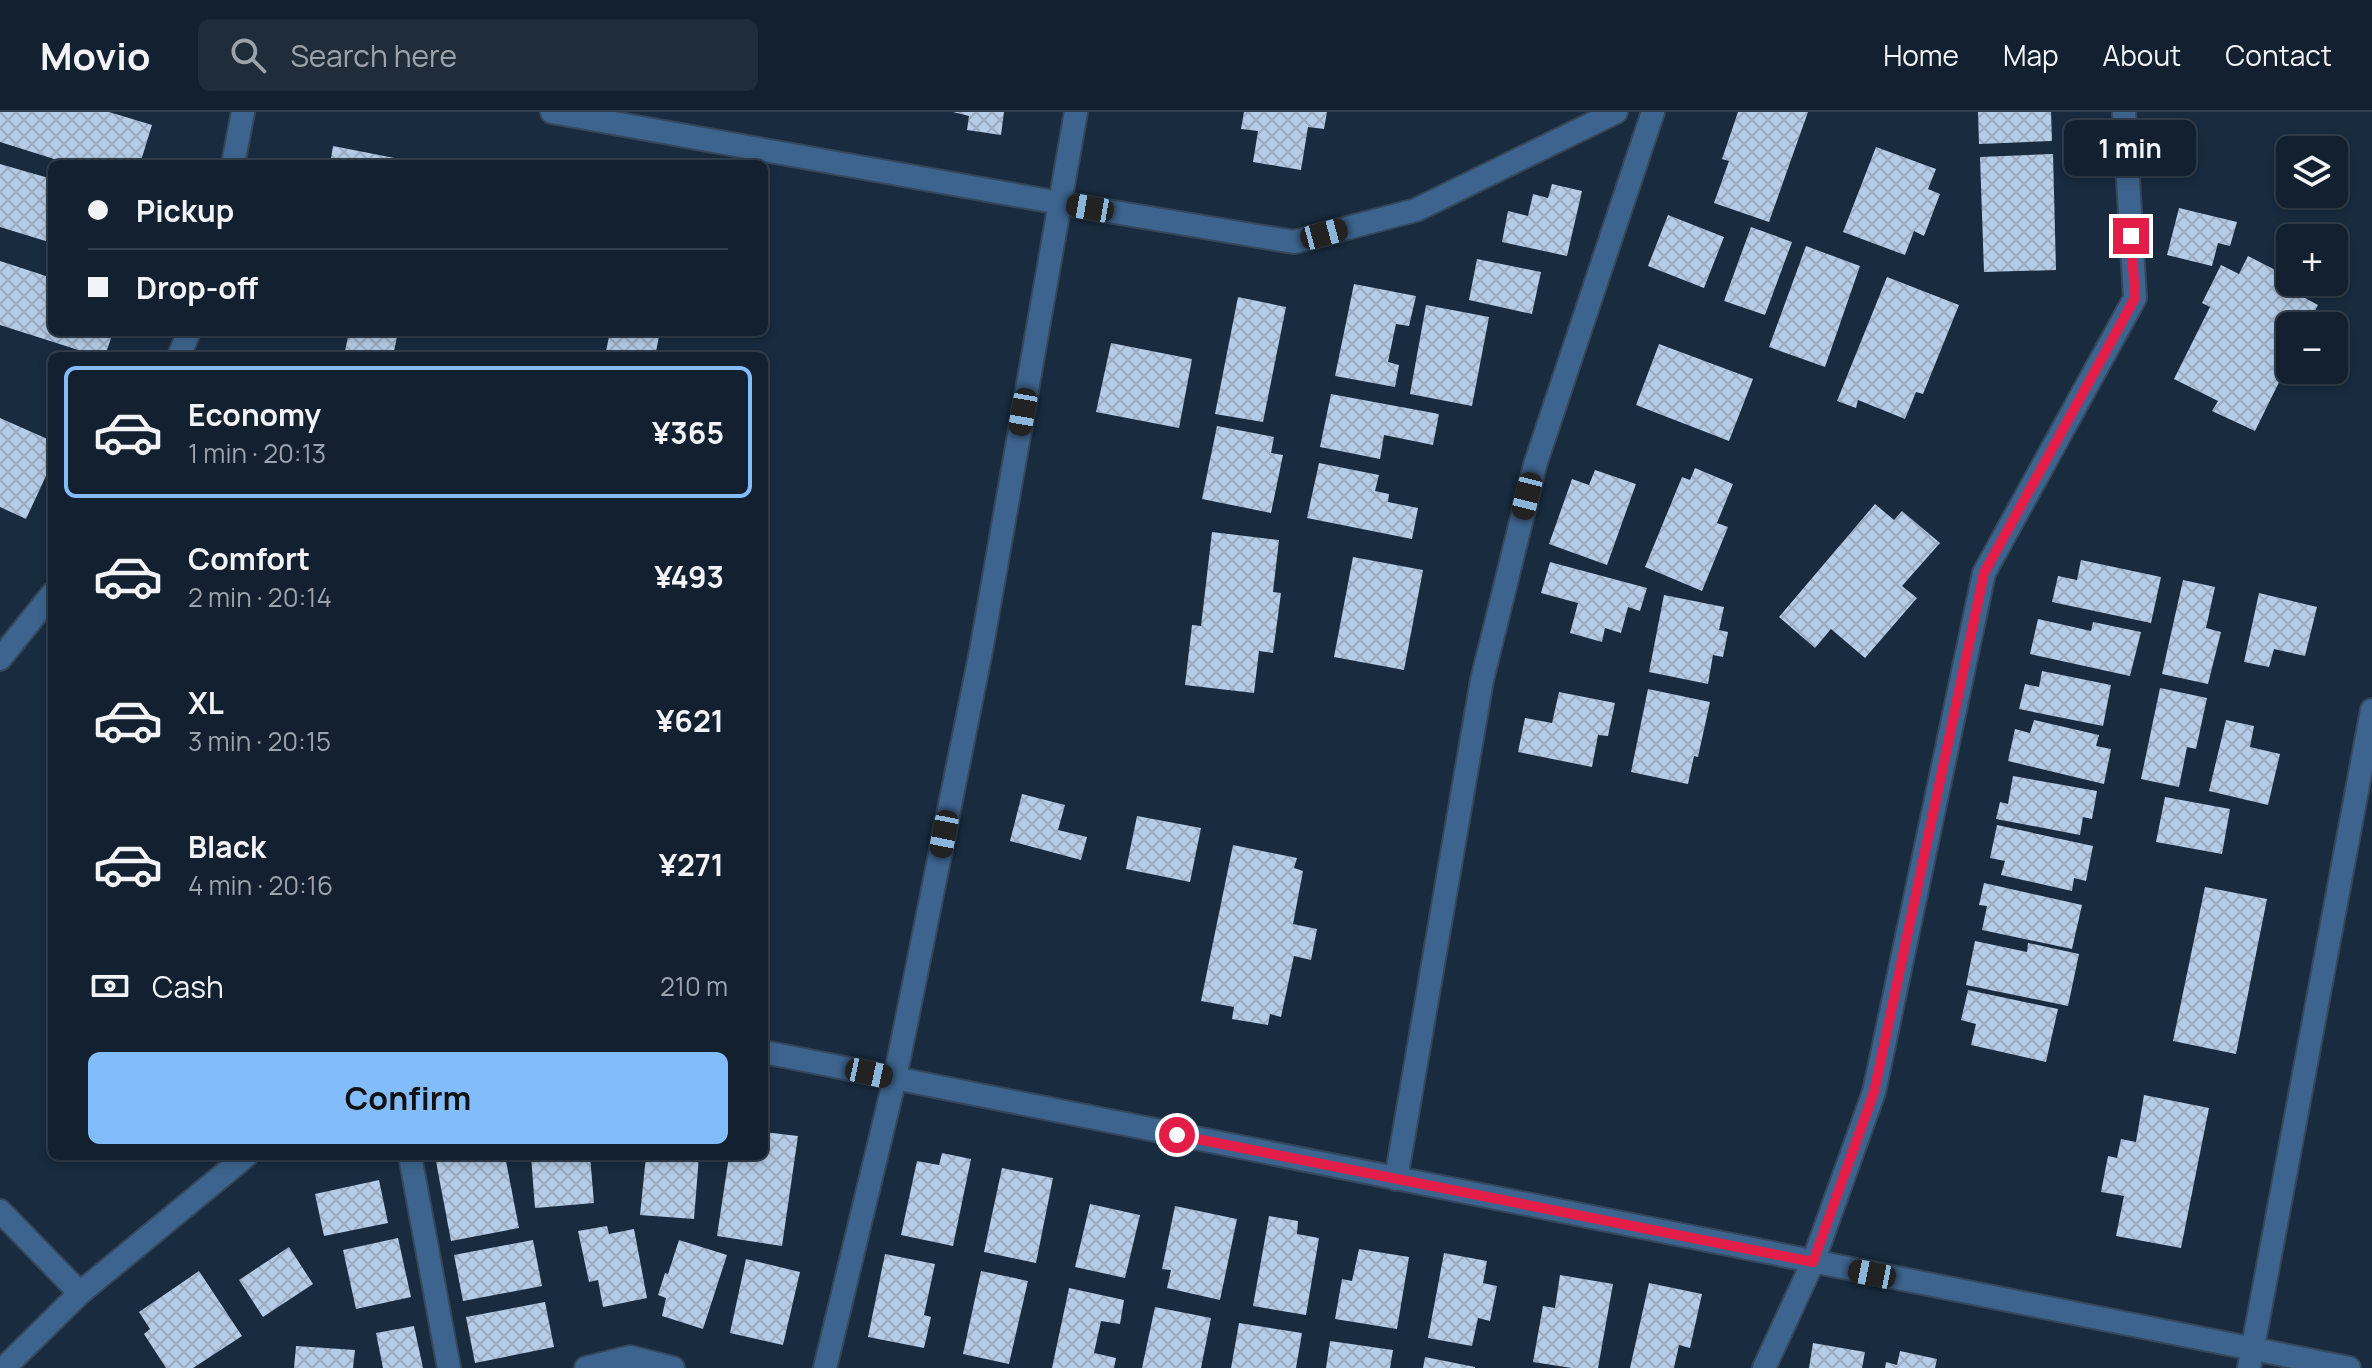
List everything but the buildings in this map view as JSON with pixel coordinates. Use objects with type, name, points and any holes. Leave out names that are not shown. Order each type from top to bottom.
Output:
[{"type":"street","points":[[234,160],[243,112]]},
{"type":"street","points":[[552,112],[1294,242],[1416,210],[1616,112]]},
{"type":"street","points":[[825,1368],[895,1078],[981,651],[1076,112]]},
{"type":"street","points":[[1396,1179],[1482,680],[1535,465],[1653,112]]},
{"type":"street","points":[[1764,1368],[1813,1262],[1874,1092],[1984,573],[2135,298],[2124,112]]},
{"type":"street","points":[[0,659],[48,599]]},
{"type":"street","points":[[2251,1358],[2372,710]]},
{"type":"street","points":[[768,1053],[1813,1262],[2251,1358],[2349,1368]]},
{"type":"street","points":[[4,1368],[80,1293],[241,1160]]},
{"type":"street","points":[[411,1160],[449,1368]]},
{"type":"street","points":[[0,1211],[80,1293]]},
{"type":"street","points":[[586,1368],[630,1357],[673,1368]]},
{"type":"route","points":[[1177,1135],[1813,1262],[1874,1092],[1984,573],[2135,298],[2131,236]]}]
